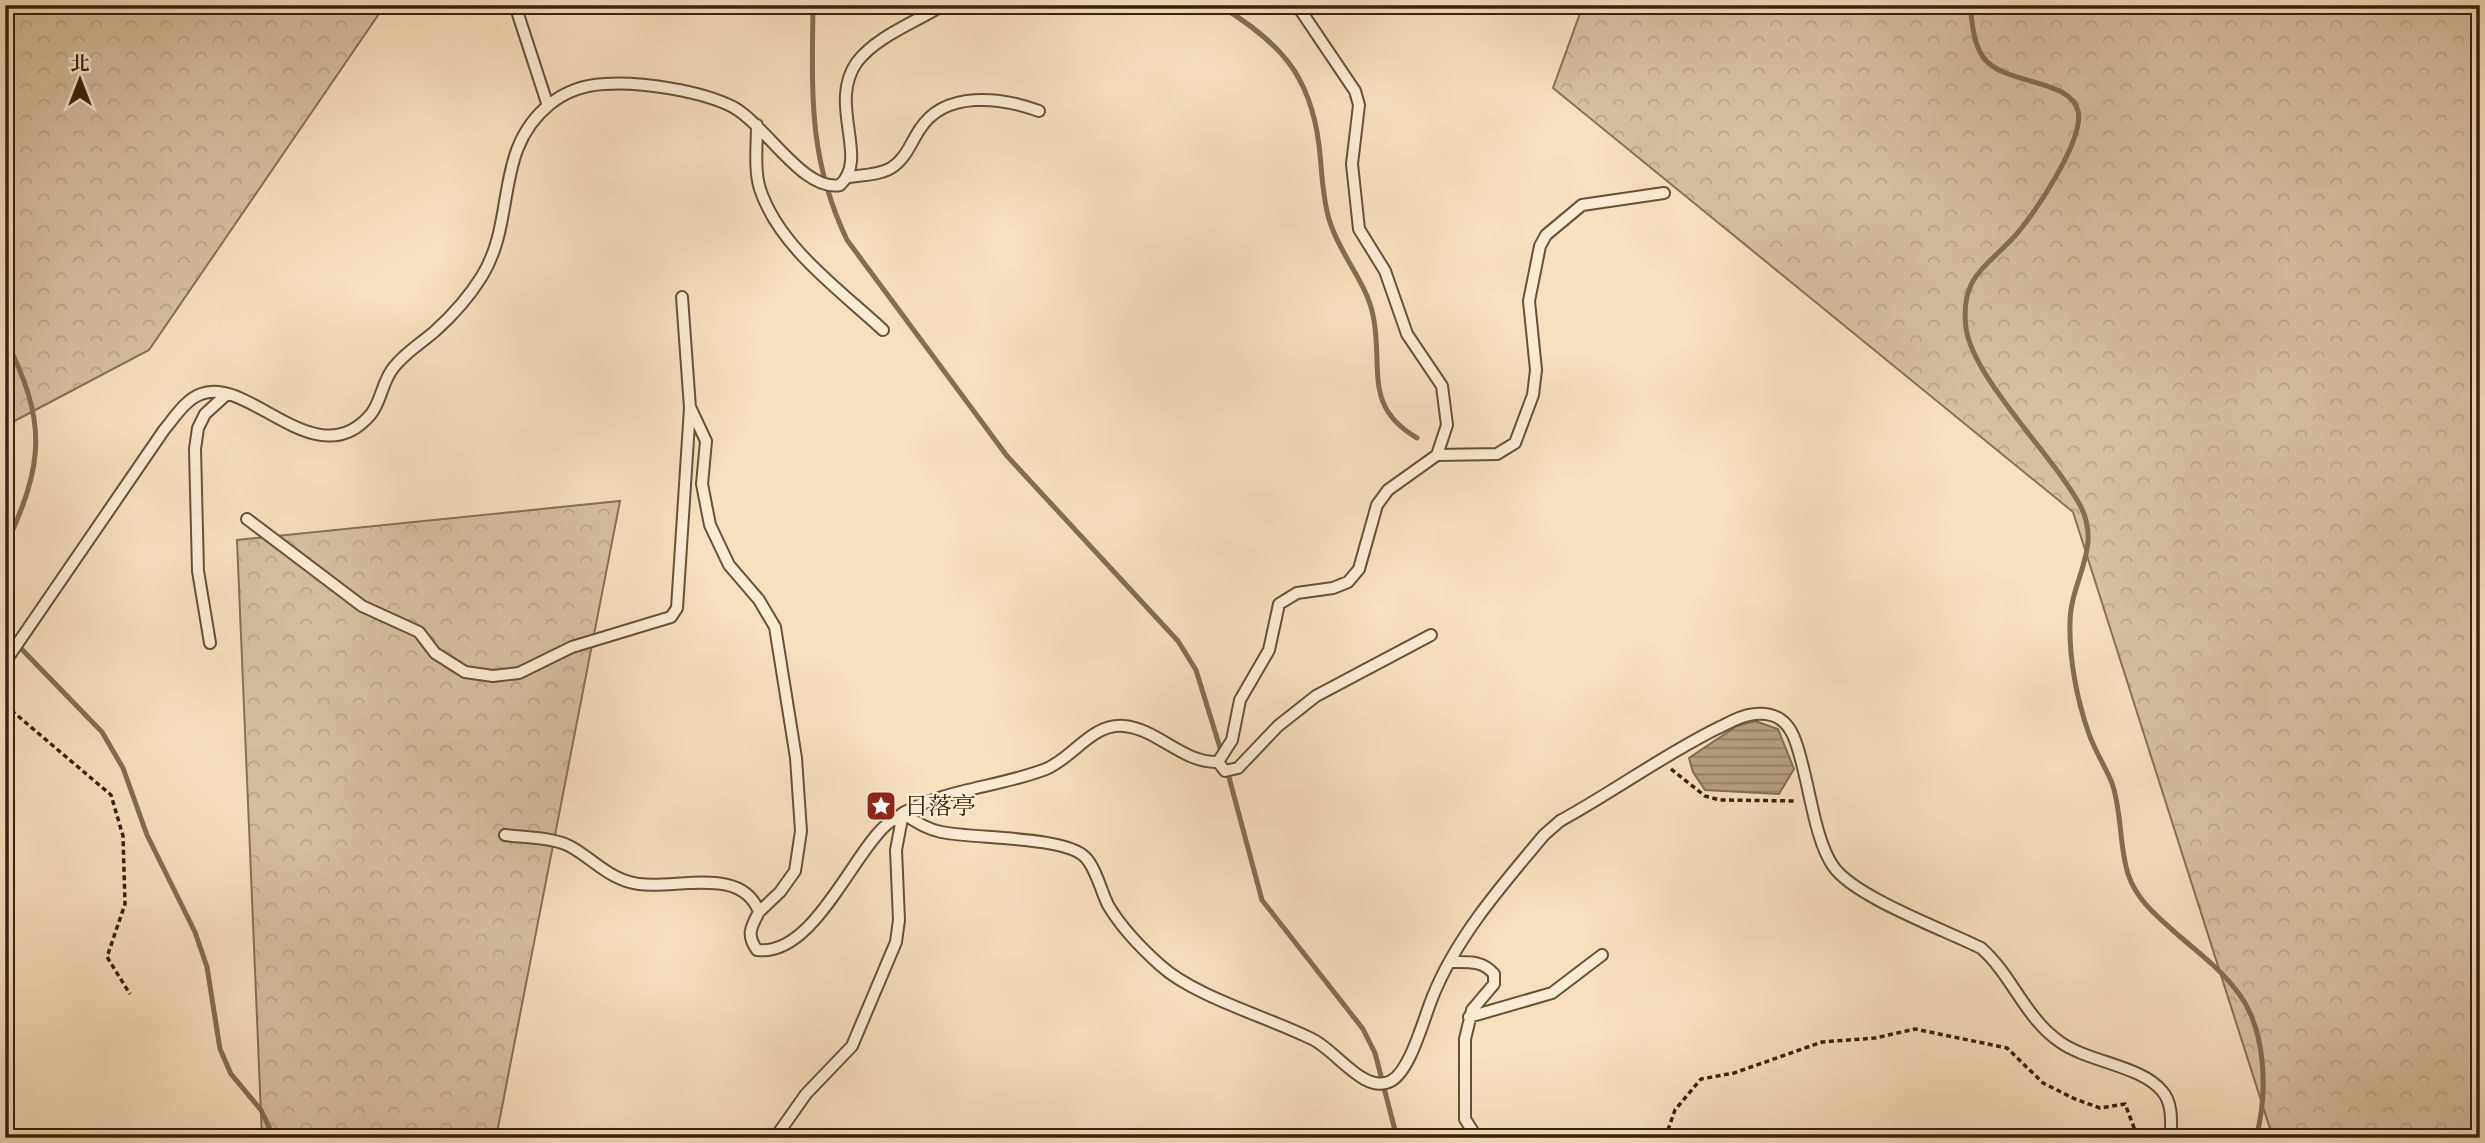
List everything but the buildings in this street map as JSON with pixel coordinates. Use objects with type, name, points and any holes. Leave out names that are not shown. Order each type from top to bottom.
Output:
[{"type":"lane","points":[[514,5],[548,106]]},
{"type":"lane","points":[[849,177],[852,161],[844,104],[850,75],[870,49],[943,5]]},
{"type":"lane","points":[[1297,5],[1356,91],[1359,105],[1352,164],[1359,229],[1385,271],[1407,334],[1442,386],[1447,425],[1437,455]]},
{"type":"lane","points":[[5,662],[164,430],[188,401],[204,393],[227,394],[312,433],[343,432],[360,425],[372,413],[393,368],[449,318],[483,275],[495,249],[516,146],[525,130],[548,106],[577,89],[603,83],[635,85],[713,99],[733,107],[757,125],[817,183],[840,185],[849,177],[892,167],[907,153],[921,127],[937,110],[957,102],[991,99],[1039,111]]},
{"type":"lane","points":[[757,125],[760,188],[771,213],[796,248],[883,330]]},
{"type":"lane","points":[[1218,762],[1232,740],[1240,700],[1269,650],[1279,604],[1287,596],[1333,588],[1348,582],[1359,569],[1377,505],[1388,490],[1437,455],[1497,454],[1514,443],[1533,396],[1536,369],[1530,302],[1546,235],[1582,205],[1664,193]]},
{"type":"lane","points":[[247,519],[362,606],[419,632],[435,653],[465,671],[493,676],[519,673],[572,647],[671,617],[677,608],[690,408],[682,298]]},
{"type":"lane","points":[[209,643],[198,571],[195,449],[198,428],[205,414],[227,394]]},
{"type":"lane","points":[[690,408],[706,441],[702,484],[710,525],[729,565],[759,600],[775,627],[796,758],[801,831],[795,871],[780,892],[759,912],[750,929],[751,942],[757,950],[770,951],[788,943],[830,901],[885,826],[903,813],[942,797],[1046,769],[1100,731],[1117,726],[1139,731],[1193,759],[1218,762],[1225,771],[1238,768],[1295,710],[1431,635]]},
{"type":"lane","points":[[903,813],[938,831],[974,838],[1057,843],[1072,848],[1087,859],[1110,908],[1131,936],[1161,967],[1199,989],[1316,1040],[1338,1055],[1366,1082],[1390,1082],[1399,1075],[1450,962],[1512,873],[1544,835],[1560,821],[1742,716],[1767,714],[1780,718],[1788,725],[1813,802],[1822,844],[1833,868],[1850,884],[1981,948],[2000,969],[2040,1025],[2060,1042],[2088,1058],[2141,1077],[2161,1090],[2169,1102],[2171,1138]]},
{"type":"lane","points":[[775,1138],[806,1094],[852,1046],[896,942],[899,920],[896,850],[903,813]]},
{"type":"lane","points":[[505,835],[573,848],[611,875],[633,883],[730,884],[755,900],[759,912]]},
{"type":"lane","points":[[1469,1017],[1552,993],[1602,955]]},
{"type":"lane","points":[[1450,962],[1486,965],[1494,974],[1494,984],[1475,1003],[1465,1038],[1465,1119],[1477,1138]]},
{"type":"path","points":[[5,705],[111,795],[123,836],[125,904],[107,957],[130,994]]},
{"type":"path","points":[[1661,761],[1705,796],[1720,800],[1813,802]]},
{"type":"path","points":[[1665,1138],[1675,1110],[1702,1079],[1734,1073],[1822,1042],[1875,1038],[1915,1029],[2007,1048],[2043,1083],[2075,1099],[2100,1108],[2125,1104],[2138,1138]]},
{"type":"green space","points":[[5,5],[385,5],[149,350],[5,426]]},
{"type":"green space","points":[[1583,5],[2480,5],[2480,1138],[2273,1138],[2073,512],[1553,88]]},
{"type":"green space","points":[[620,501],[496,1138],[262,1138],[237,540]]},
{"type":"shaded area","points":[[1755,721],[1778,729],[1794,769],[1779,794],[1705,790],[1693,772],[1689,758],[1737,726]]},
{"type":"waterway","points":[[813,5],[813,97],[819,153],[834,210],[847,240],[1007,456],[1178,641],[1196,670],[1222,754]]},
{"type":"waterway","points":[[1219,5],[1259,32],[1275,47],[1288,62],[1308,98],[1315,120],[1329,219],[1333,232],[1365,291],[1373,315],[1378,384],[1382,399],[1388,413],[1417,438]]},
{"type":"waterway","points":[[1970,5],[1975,38],[1983,57],[2005,73],[2049,87],[2072,100],[2078,111],[2078,124],[2066,158],[2044,196],[2022,228],[1976,276],[1967,297],[1966,328],[1983,370],[2069,487],[2087,522],[2087,551],[2071,608],[2070,623],[2072,665],[2081,707],[2091,740],[2112,783],[2125,863],[2132,884],[2156,915],[2230,982],[2246,1005],[2254,1023],[2263,1081],[2256,1138]]},
{"type":"waterway","points":[[5,338],[28,394],[36,442],[28,490],[5,547]]},
{"type":"waterway","points":[[5,632],[102,732],[123,768],[147,835],[195,932],[207,967],[220,1049],[231,1074],[261,1110],[274,1138]]},
{"type":"waterway","points":[[1227,770],[1262,900],[1363,1029],[1375,1053],[1397,1138]]},
{"type":"place","name":"日落亭","points":[[881,806]]}]
